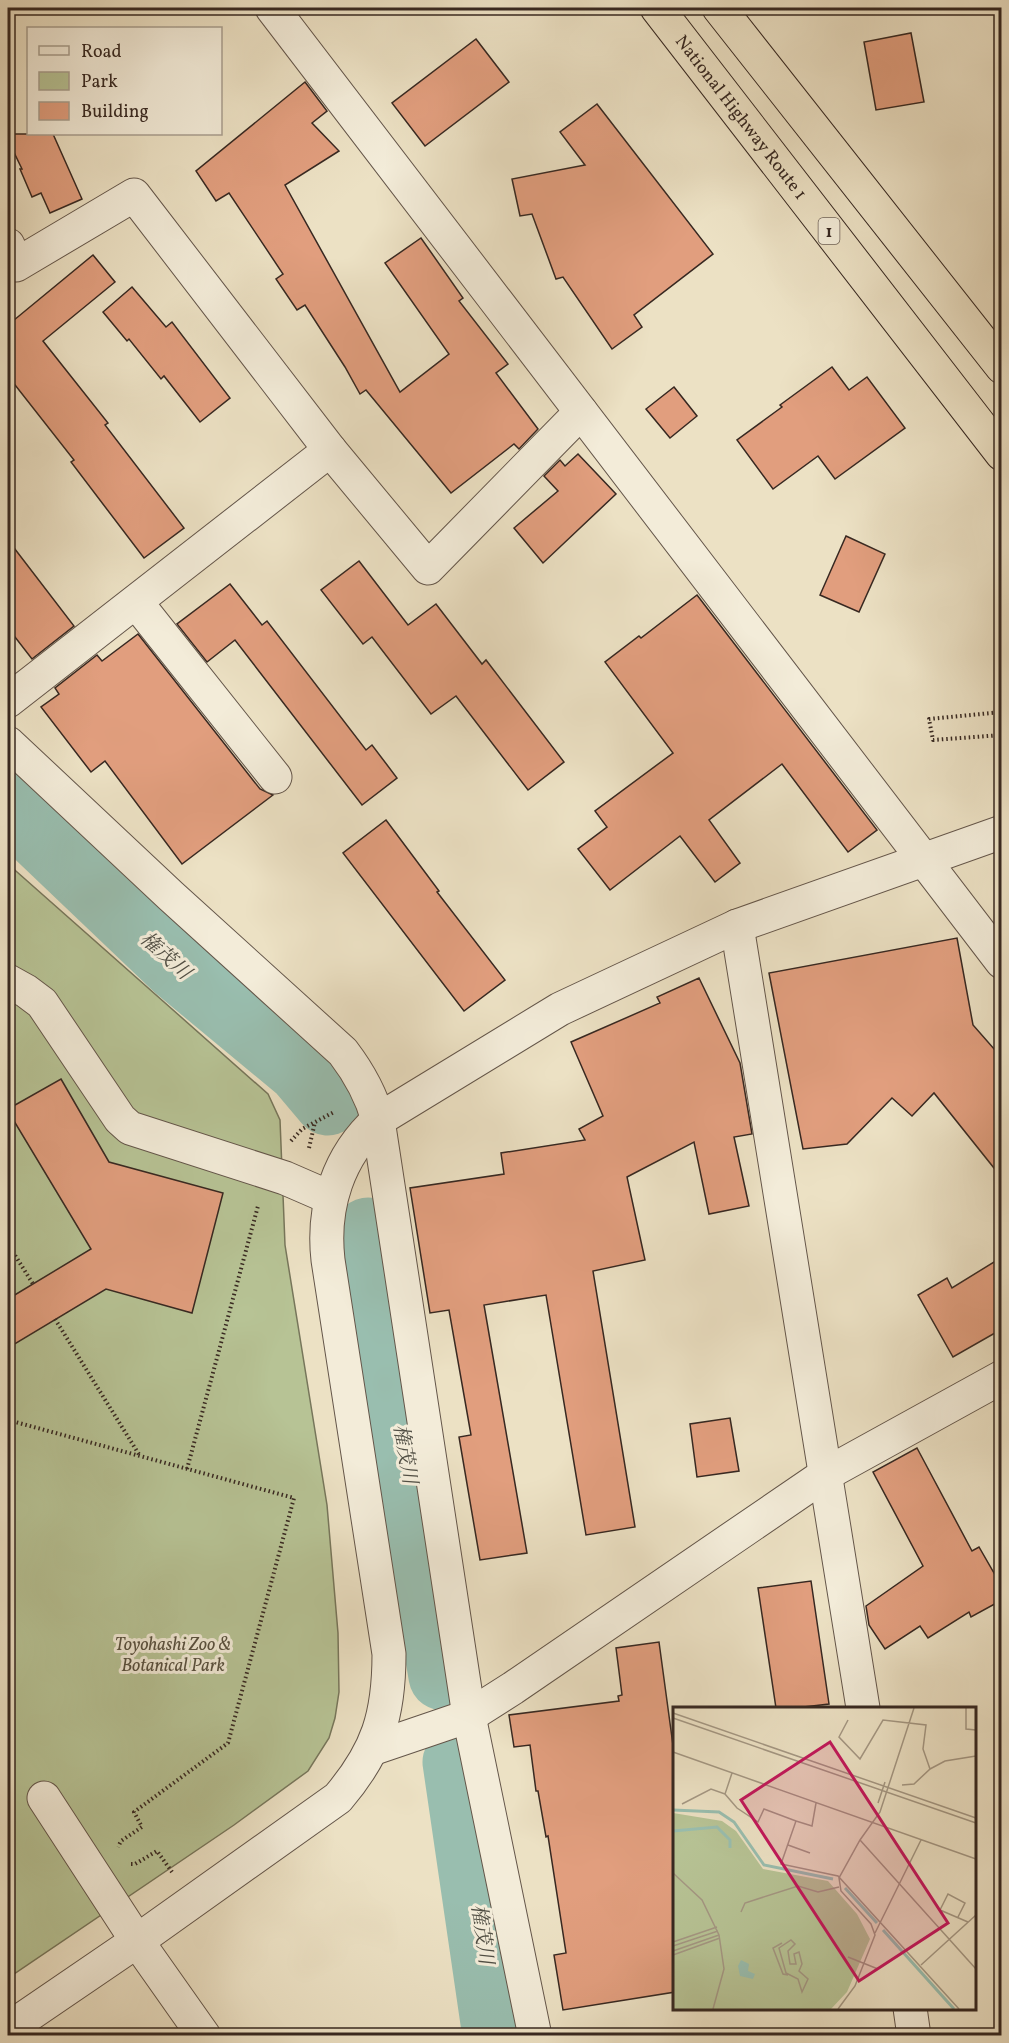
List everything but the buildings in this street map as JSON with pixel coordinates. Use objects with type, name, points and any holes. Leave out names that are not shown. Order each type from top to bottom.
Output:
[{"type":"highway","name":"National Highway Route 1","points":[[657,8],[1002,454]]},
{"type":"highway","points":[[720,8],[1002,367]]},
{"type":"street","points":[[272,8],[1002,962]]},
{"type":"street","points":[[8,245],[16,265],[134,195],[330,450],[428,568],[581,412]]},
{"type":"street","points":[[8,701],[330,450]]},
{"type":"street","points":[[136,602],[275,777]]},
{"type":"street","points":[[8,743],[171,896],[343,1052],[362,1078],[378,1120],[469,1716],[535,2036]]},
{"type":"street","points":[[8,2029],[137,1941],[338,1798],[363,1767],[372,1749],[383,1719],[389,1687],[389,1654],[326,1236],[331,1198],[346,1160],[364,1134],[378,1120],[560,1009],[736,926],[1002,832]]},
{"type":"street","points":[[736,926],[863,1707]]},
{"type":"street","points":[[8,981],[42,1003],[120,1119],[130,1128],[300,1184],[331,1198]]},
{"type":"street","points":[[372,1749],[469,1716],[826,1474],[1002,1377]]},
{"type":"street","points":[[44,1798],[137,1941],[204,2036]]},
{"type":"street","points":[[910,2010],[914,2036]]},
{"type":"path","points":[[1002,712],[929,719],[933,740],[1002,735]]},
{"type":"path","points":[[300,1184],[315,1122]]},
{"type":"path","points":[[187,1469],[259,1205]]},
{"type":"path","points":[[8,1244],[33,1284]]},
{"type":"path","points":[[55,1319],[140,1456]]},
{"type":"path","points":[[8,1420],[294,1498],[228,1743],[134,1812],[142,1827],[121,1841],[117,1849]]},
{"type":"path","points":[[127,1864],[135,1864],[157,1851],[175,1876]]},
{"type":"green space","name":"Toyohashi Zoo & Botanical Park","points":[[8,864],[268,1094],[280,1120],[285,1245],[327,1505],[338,1633],[339,1692],[329,1738],[308,1771],[234,1825],[8,1978]]},
{"type":"waterway","name":"権茂川","points":[[8,805],[178,967],[301,1069],[328,1101]]},
{"type":"waterway","name":"権茂川","points":[[368,1232],[443,1676]]},
{"type":"waterway","name":"権茂川","points":[[457,1762],[497,2036]]}]
